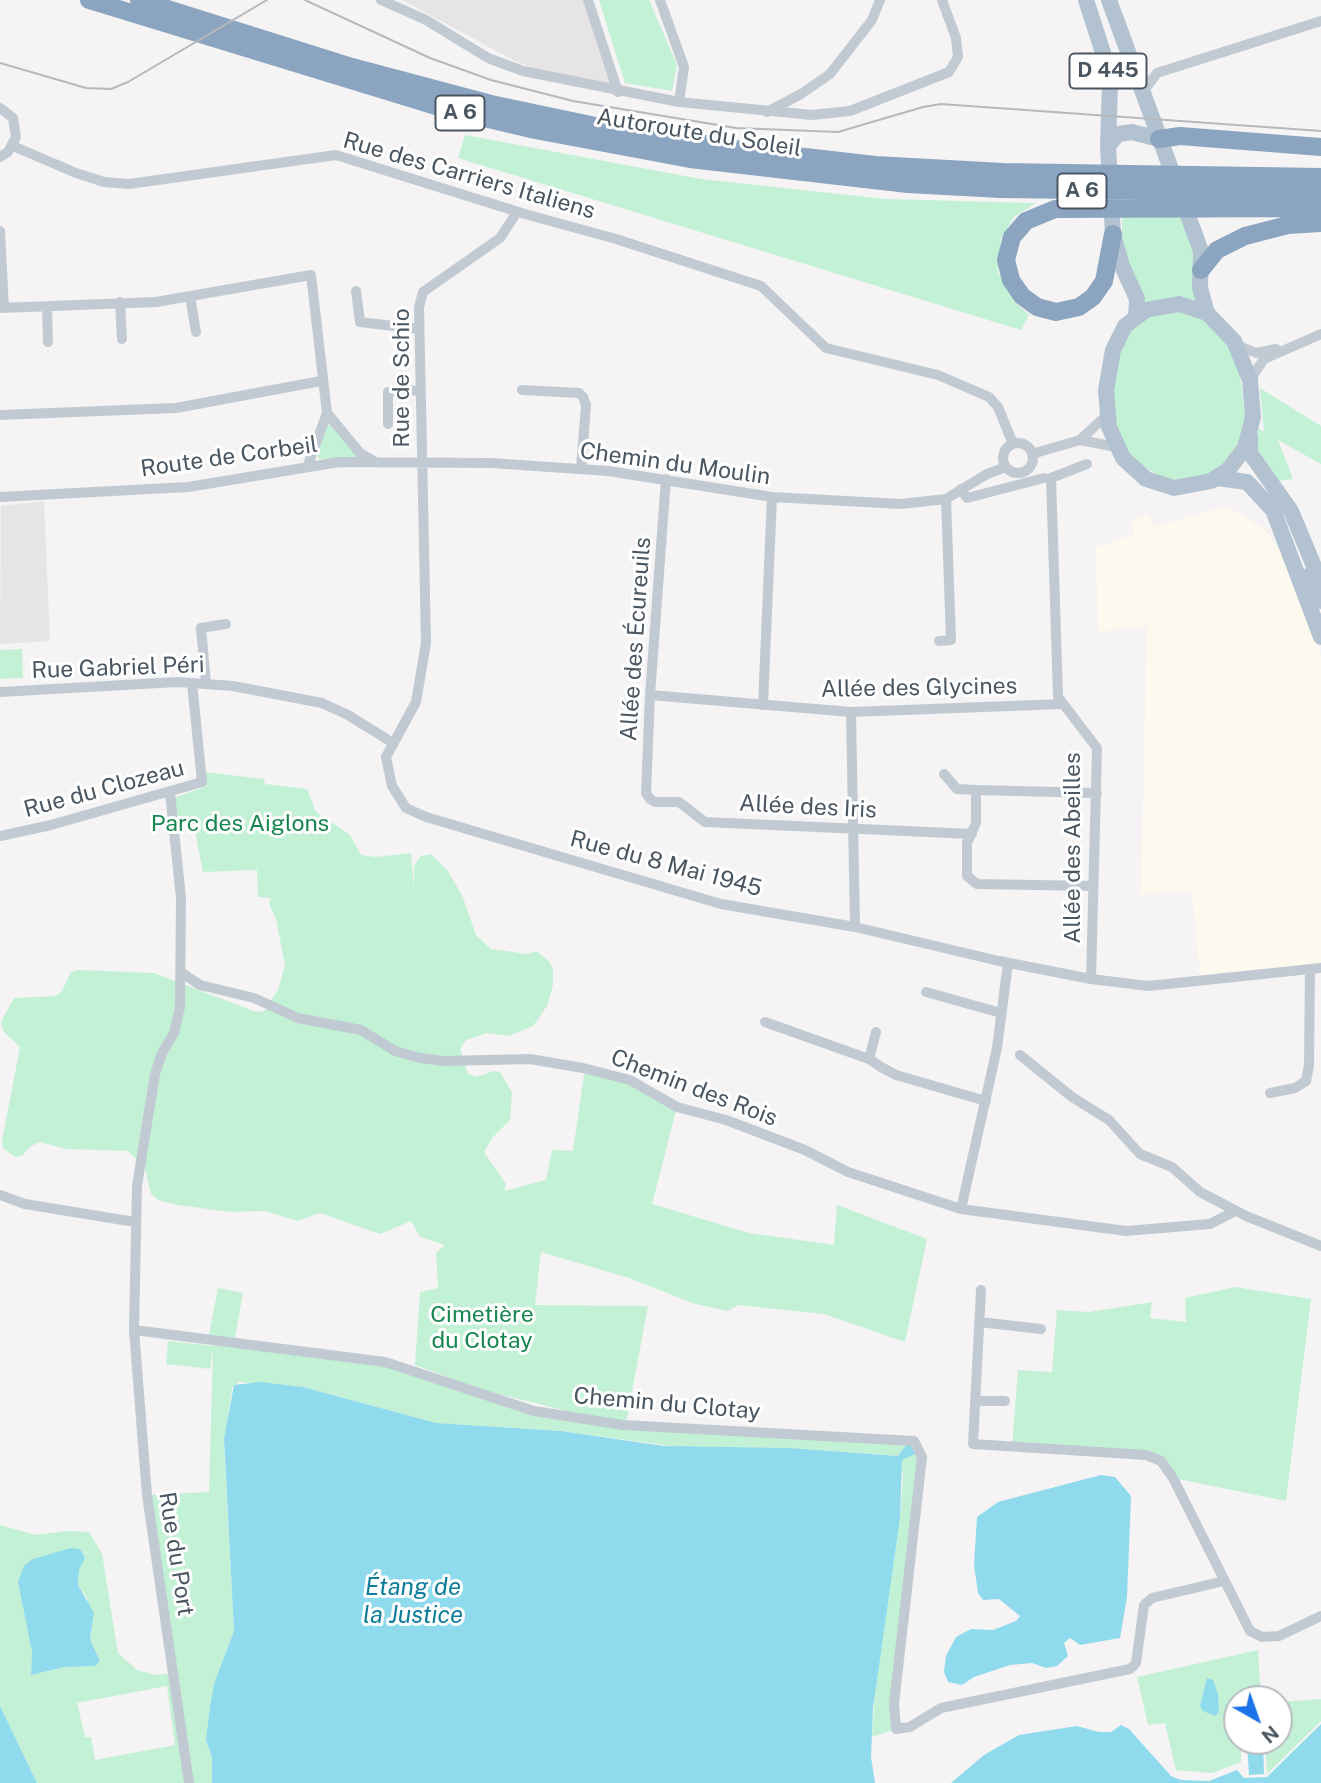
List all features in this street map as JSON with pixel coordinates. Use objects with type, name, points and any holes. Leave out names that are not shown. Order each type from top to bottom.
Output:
[{"type":"highway","name":"Autoroute du Soleil","points":[[89,0],[442,108],[548,133],[690,159],[908,184],[1012,189],[1321,193]]},
{"type":"highway","name":"Autoroute du Soleil","points":[[138,0],[352,67],[491,104],[735,149],[876,165],[1003,172],[1321,177]]},
{"type":"highway","points":[[1161,145],[1180,136],[1321,147]]},
{"type":"highway","points":[[1113,229],[1104,281],[1093,297],[1079,307],[1056,312],[1037,307],[1022,296],[1011,280],[1006,260],[1012,237],[1032,217],[1055,209],[1321,208]]},
{"type":"highway","points":[[1201,270],[1217,250],[1245,236],[1289,225],[1321,223]]},
{"type":"main road","name":"D 445","points":[[1086,0],[1107,65],[1110,84],[1108,146],[1113,229],[1137,299],[1136,317]]},
{"type":"main road","name":"D 445","points":[[1109,0],[1201,251],[1201,299],[1207,313]]},
{"type":"main road","points":[[1108,146],[1118,134],[1132,132],[1161,145]]},
{"type":"main road","points":[[1321,583],[1290,511],[1250,453],[1253,405],[1250,380],[1236,344],[1219,322],[1207,313],[1174,304],[1155,307],[1136,317],[1122,330],[1113,350],[1106,380],[1107,415],[1116,447],[1138,473],[1163,486],[1185,487],[1217,478],[1247,482],[1273,510],[1294,545],[1321,617]]},
{"type":"main road","points":[[1217,478],[1242,454],[1250,435]]},
{"type":"main road","points":[[1273,510],[1321,637]]},
{"type":"main road","points":[[1290,511],[1321,601]]},
{"type":"street","points":[[381,0],[426,20],[488,58],[511,67],[618,92],[679,102],[767,112],[827,114],[850,111],[949,72],[958,57],[956,38],[943,0]]},
{"type":"street","points":[[588,0],[618,92]]},
{"type":"street","points":[[660,0],[684,67],[679,102]]},
{"type":"street","points":[[767,112],[801,94],[830,74],[872,20],[880,0]]},
{"type":"street","points":[[1133,66],[1157,73],[1321,21]]},
{"type":"street","points":[[1143,92],[1157,73]]},
{"type":"street","points":[[0,108],[13,118],[16,127],[13,146],[0,157]]},
{"type":"street","name":"Rue des Carriers Italiens","points":[[13,146],[76,173],[104,182],[129,184],[336,155],[517,212],[616,239],[761,286],[826,348],[939,375],[989,397],[998,407],[1013,444]]},
{"type":"street","name":"Rue de Schio","points":[[393,743],[416,702],[426,643],[419,307],[423,292],[500,239],[517,212]]},
{"type":"street","points":[[0,230],[2,308],[156,302],[312,275],[321,381],[327,413],[360,453],[377,463]]},
{"type":"street","points":[[356,291],[360,322],[419,329]]},
{"type":"street","points":[[190,296],[196,332]]},
{"type":"street","points":[[120,302],[122,339]]},
{"type":"street","points":[[47,307],[48,342]]},
{"type":"street","points":[[1250,380],[1264,359],[1321,334]]},
{"type":"street","points":[[1236,344],[1261,353],[1310,339]]},
{"type":"street","points":[[0,415],[176,408],[321,381]]},
{"type":"street","points":[[388,424],[388,392],[420,390]]},
{"type":"street","points":[[522,390],[579,393],[583,397],[586,405],[581,469]]},
{"type":"street","points":[[309,465],[327,413]]},
{"type":"street","points":[[1032,454],[1080,440],[1107,415]]},
{"type":"street","points":[[1080,440],[1116,447]]},
{"type":"street","points":[[1013,444],[1022,444],[1032,454],[1031,464],[1024,471],[1015,472],[1006,467],[1003,454],[1013,444]]},
{"type":"street","name":"Chemin du Moulin","points":[[422,464],[491,463],[581,469],[666,479],[772,497],[864,503],[946,499]]},
{"type":"street","name":"Route de Corbeil","points":[[0,497],[188,487],[309,465],[422,464]]},
{"type":"street","points":[[961,489],[967,498],[1047,478],[1087,464]]},
{"type":"street","points":[[939,641],[951,640],[946,499],[987,474],[1006,467]]},
{"type":"street","name":"Allée des Abeilles","points":[[1047,478],[1058,697],[1097,748],[1091,978]]},
{"type":"street","name":"Allée des Écureuils","points":[[650,799],[646,793],[650,695],[666,479]]},
{"type":"street","points":[[763,705],[772,497]]},
{"type":"street","points":[[206,683],[201,628],[226,624]]},
{"type":"street","name":"Rue du Clozeau","points":[[0,836],[170,793],[202,782],[192,683]]},
{"type":"street","name":"Rue Gabriel Péri","points":[[0,692],[206,683],[275,692],[321,704],[348,715],[393,743]]},
{"type":"street","name":"Allée des Glycines","points":[[650,695],[851,712],[1063,704]]},
{"type":"street","points":[[851,712],[855,928]]},
{"type":"street","name":"Rue du 8 Mai 1945","points":[[393,743],[386,757],[392,786],[401,804],[416,814],[721,904],[855,928],[1032,968],[1148,986],[1316,969]]},
{"type":"street","points":[[944,774],[957,789],[1097,793]]},
{"type":"street","points":[[976,790],[976,823],[967,843],[967,876],[978,884],[1092,886]]},
{"type":"street","name":"Rue du Port","points":[[170,793],[181,898],[181,973],[174,1032],[162,1053],[149,1106],[135,1222],[134,1330],[147,1495],[189,1783]]},
{"type":"street","name":"Allée des Iris","points":[[650,799],[655,802],[679,802],[705,822],[972,834]]},
{"type":"street","points":[[961,1209],[986,1101],[1009,963]]},
{"type":"street","points":[[1270,1093],[1296,1088],[1306,1081],[1316,969]]},
{"type":"street","name":"Chemin des Rois","points":[[181,973],[200,985],[254,998],[298,1018],[361,1030],[395,1051],[420,1058],[444,1061],[530,1059],[583,1068],[629,1080],[677,1107],[726,1120],[805,1150],[848,1172],[961,1209],[1126,1231],[1210,1224],[1235,1211]]},
{"type":"street","points":[[926,992],[1001,1013]]},
{"type":"street","points":[[765,1022],[869,1059],[895,1075],[986,1101]]},
{"type":"street","points":[[869,1059],[877,1032]]},
{"type":"street","points":[[1020,1055],[1072,1097],[1109,1120],[1140,1154],[1172,1167],[1200,1192],[1235,1211],[1321,1246]]},
{"type":"street","points":[[0,1195],[25,1204],[135,1222]]},
{"type":"street","points":[[981,1290],[973,1444],[1146,1455],[1161,1461],[1174,1478],[1224,1581],[1255,1634],[1279,1636],[1321,1615]]},
{"type":"street","points":[[979,1321],[1041,1329]]},
{"type":"street","name":"Chemin du Clotay","points":[[134,1330],[385,1362],[534,1411],[623,1424],[914,1441],[922,1457],[894,1704],[896,1729],[910,1727],[941,1708],[1130,1669],[1136,1663],[1144,1605],[1152,1598],[1224,1581]]},
{"type":"street","points":[[975,1401],[1005,1401]]},
{"type":"shaded area","points":[[402,0],[585,0],[613,89],[551,75],[515,61]]},
{"type":"shaded area","points":[[44,501],[50,641],[0,644],[1,506]]},
{"type":"shaded area","points":[[1228,506],[1264,529],[1283,554],[1321,656],[1321,974],[1201,984],[1192,892],[1141,894],[1147,626],[1098,632],[1096,547],[1135,534],[1131,521],[1148,515],[1153,527]]},
{"type":"green space","points":[[599,0],[649,0],[677,65],[672,91],[625,83]]},
{"type":"green space","points":[[465,135],[701,179],[885,199],[1036,203],[1014,217],[1001,239],[998,272],[1017,304],[1029,315],[1021,330],[458,158]]},
{"type":"green space","points":[[1122,212],[1180,213],[1193,243],[1196,301],[1169,298],[1142,306],[1122,245]]},
{"type":"green space","points":[[1169,309],[1199,314],[1229,346],[1240,375],[1246,424],[1238,452],[1212,475],[1173,482],[1139,465],[1124,445],[1116,425],[1111,396],[1114,365],[1127,334],[1141,320]]},
{"type":"green space","points":[[1260,388],[1321,426],[1321,464],[1278,440],[1293,479],[1278,481],[1263,464],[1254,443],[1258,429],[1264,431]]},
{"type":"green space","points":[[331,424],[359,455],[358,458],[319,459],[317,455],[327,425]]},
{"type":"green space","points":[[22,649],[23,678],[0,679],[0,650]]},
{"type":"green space","points":[[204,772],[264,779],[265,784],[307,789],[316,812],[350,835],[361,855],[376,857],[411,853],[414,889],[414,866],[421,856],[431,854],[447,870],[462,895],[476,935],[491,949],[527,954],[536,951],[549,961],[553,969],[553,985],[547,1006],[533,1026],[509,1036],[487,1033],[466,1040],[460,1049],[468,1074],[477,1077],[494,1071],[500,1072],[512,1092],[510,1120],[493,1137],[484,1152],[506,1184],[504,1191],[546,1180],[552,1150],[573,1151],[585,1068],[630,1080],[677,1107],[652,1204],[749,1233],[834,1245],[837,1205],[927,1239],[905,1342],[824,1314],[738,1305],[728,1311],[695,1304],[629,1278],[541,1252],[535,1305],[648,1306],[626,1424],[891,1438],[921,1451],[896,1729],[872,1737],[876,1680],[900,1518],[903,1474],[899,1456],[790,1448],[679,1447],[561,1431],[436,1423],[303,1387],[239,1382],[232,1388],[224,1447],[234,1631],[214,1684],[210,1707],[206,1740],[212,1757],[212,1783],[37,1783],[0,1706],[0,1525],[36,1535],[65,1531],[89,1532],[102,1554],[118,1653],[137,1670],[156,1675],[173,1673],[147,1495],[209,1492],[213,1350],[210,1369],[166,1364],[168,1341],[213,1346],[213,1342],[385,1362],[534,1411],[603,1420],[483,1390],[415,1365],[420,1292],[438,1288],[436,1253],[445,1245],[420,1237],[411,1221],[380,1234],[320,1213],[298,1221],[264,1211],[231,1212],[178,1205],[158,1200],[151,1194],[145,1168],[128,1151],[66,1149],[40,1142],[31,1146],[22,1156],[15,1157],[3,1148],[2,1141],[20,1047],[3,1031],[1,1022],[14,998],[56,996],[62,991],[71,972],[79,970],[154,973],[256,1012],[264,1011],[278,990],[285,965],[276,919],[269,904],[271,898],[258,897],[257,870],[203,872],[193,821],[178,822],[174,798],[207,786]],"holes":[[[49,1556],[85,1558],[79,1570],[78,1585],[87,1598],[92,1629],[90,1639],[100,1661],[95,1666],[64,1667],[31,1675],[32,1652],[18,1582],[33,1559]],[[167,1686],[175,1745],[95,1760],[91,1737],[85,1737],[77,1703]]]},
{"type":"green space","points":[[1235,1287],[1311,1299],[1286,1501],[1173,1478],[1161,1461],[1012,1447],[1018,1370],[1052,1372],[1057,1310],[1089,1312],[1152,1302],[1150,1318],[1186,1322],[1185,1298]]},
{"type":"green space","points":[[218,1288],[243,1293],[235,1338],[209,1335]]},
{"type":"green space","points":[[1258,1650],[1260,1685],[1223,1685],[1223,1755],[1241,1755],[1241,1762],[1212,1773],[1176,1770],[1165,1723],[1148,1725],[1137,1677]]},
{"type":"green space","points":[[1321,1699],[1321,1721],[1293,1748],[1293,1701]]},
{"type":"green space","points":[[1266,1755],[1286,1755],[1267,1774]]},
{"type":"water","name":"Étang de la Justice","points":[[260,1382],[303,1387],[436,1423],[561,1431],[664,1446],[790,1448],[898,1456],[907,1444],[911,1445],[915,1454],[902,1460],[900,1518],[873,1708],[871,1757],[875,1783],[212,1783],[212,1757],[206,1740],[210,1706],[214,1684],[234,1631],[224,1439],[234,1385]]},
{"type":"water","points":[[1101,1475],[1115,1477],[1131,1496],[1127,1597],[1120,1638],[1080,1645],[1070,1638],[1064,1643],[1068,1656],[1057,1666],[1046,1668],[1032,1663],[1010,1665],[974,1677],[962,1685],[948,1682],[944,1672],[946,1656],[956,1637],[971,1629],[993,1630],[1016,1621],[1020,1616],[999,1599],[983,1600],[978,1593],[974,1565],[977,1517],[998,1502]]},
{"type":"water","points":[[71,1548],[80,1549],[85,1558],[79,1570],[78,1585],[94,1613],[90,1639],[100,1661],[95,1666],[64,1667],[31,1675],[32,1652],[18,1582],[24,1566],[33,1559]]},
{"type":"water","points":[[1207,1678],[1213,1680],[1218,1694],[1219,1712],[1215,1716],[1203,1711],[1200,1706]]},
{"type":"water","points":[[0,1706],[37,1783],[0,1783]]},
{"type":"water","points":[[1321,1724],[1321,1783],[951,1783],[984,1755],[1019,1735],[1077,1726],[1099,1732],[1111,1732],[1121,1725],[1129,1729],[1171,1776],[1181,1780],[1209,1781],[1237,1770],[1244,1778],[1267,1777],[1289,1755],[1293,1755],[1293,1751]]},
{"type":"water","points":[[1248,1755],[1263,1755],[1264,1774],[1249,1775]]},
{"type":"tram line","points":[[0,63],[86,88],[111,89],[128,82],[267,0]]},
{"type":"tram line","points":[[305,0],[430,58],[491,80],[573,101],[736,128],[838,132],[941,104],[1321,131]]},
{"type":"park label","name":"Parc des Aiglons","points":[[240,824]]},
{"type":"park label","name":"Cimetière du Clotay","points":[[482,1328]]}]
